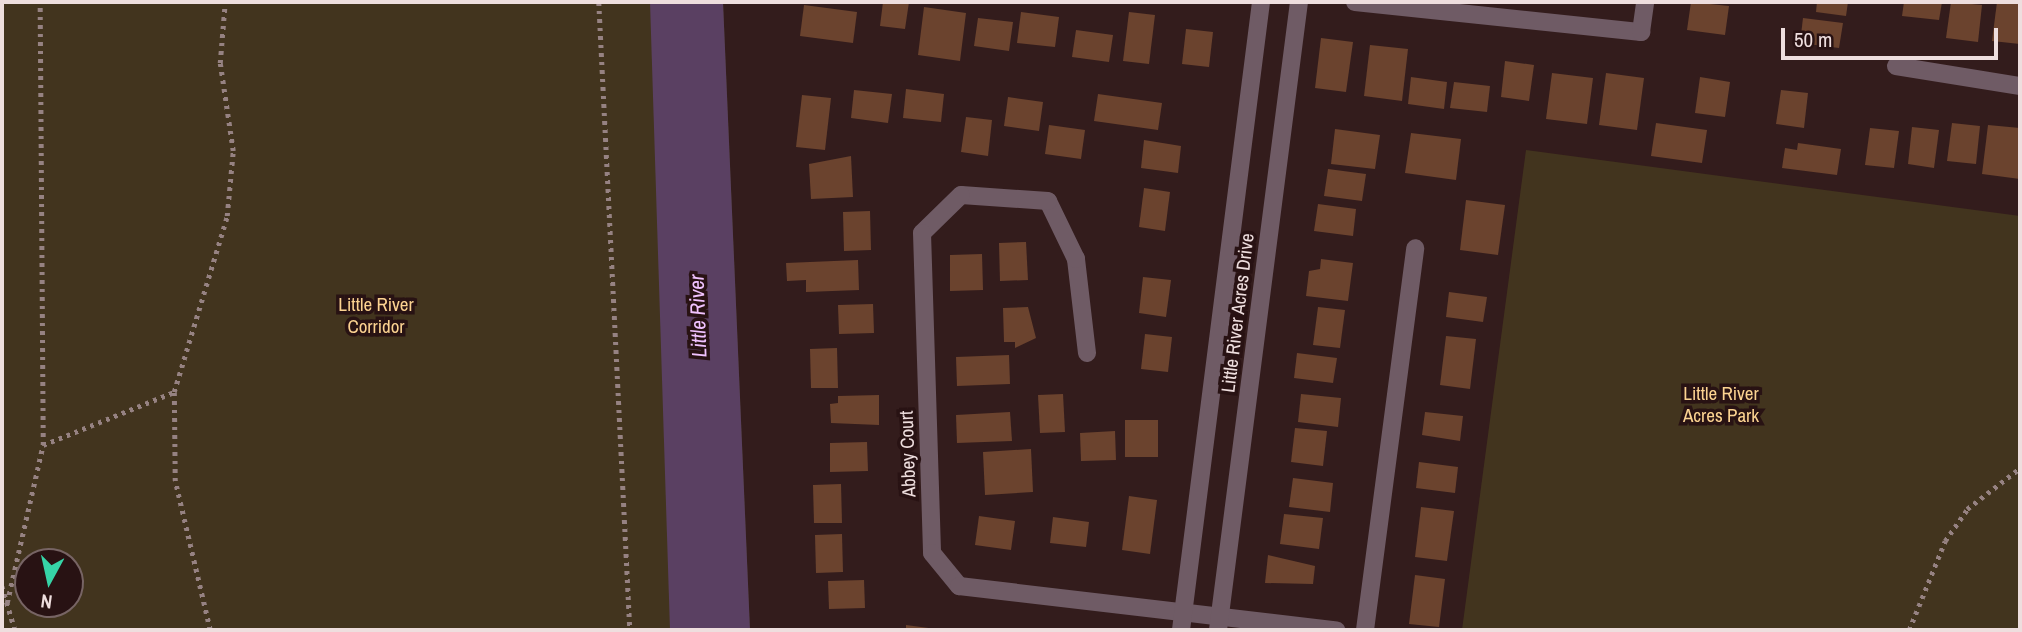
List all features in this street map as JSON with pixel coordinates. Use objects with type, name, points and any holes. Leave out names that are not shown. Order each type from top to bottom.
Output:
[{"type":"street","name":"Little River Acres Drive","points":[[1183,621],[1261,2]]},
{"type":"street","name":"Little River Acres Drive","points":[[1219,624],[1298,2]]},
{"type":"street","points":[[1355,2],[1641,32],[1645,2]]},
{"type":"street","points":[[1896,66],[2020,86]]},
{"type":"street","name":"Abbey Court","points":[[1087,353],[1076,259],[1048,201],[961,195],[922,233],[932,553],[959,586],[1183,621],[1336,630]]},
{"type":"street","points":[[1365,630],[1415,248]]},
{"type":"path","points":[[7,603],[43,445],[40,2]]},
{"type":"path","points":[[210,630],[175,481],[174,392],[227,216],[233,151],[220,63],[225,2]]},
{"type":"path","points":[[599,2],[630,630]]},
{"type":"path","points":[[43,445],[174,392]]},
{"type":"path","points":[[1909,630],[1952,530],[1967,509],[2020,468]]},
{"type":"path","points":[[2,586],[15,630]]},
{"type":"green space","name":"Little River Corridor","points":[[2,2],[723,2],[750,630],[2,630]]},
{"type":"green space","name":"Little River Acres Park","points":[[1526,150],[2020,216],[2020,630],[1462,630]]},
{"type":"water","name":"Little River","points":[[650,2],[723,2],[750,630],[670,630]]},
{"type":"building","points":[[883,2],[909,2],[905,29],[880,26]]},
{"type":"building","points":[[1691,2],[1729,6],[1725,35],[1687,30]]},
{"type":"building","points":[[1817,2],[1848,2],[1846,16],[1816,12]]},
{"type":"building","points":[[1904,2],[1942,2],[1939,20],[1902,16]]},
{"type":"building","points":[[1951,2],[1982,5],[1978,42],[1946,38]]},
{"type":"building","points":[[1997,2],[2020,2],[2020,44],[1992,41]]},
{"type":"building","points":[[804,5],[857,12],[853,43],[800,36]]},
{"type":"building","points":[[924,7],[966,13],[960,61],[918,55]]},
{"type":"building","points":[[1021,12],[1059,17],[1055,47],[1017,43]]},
{"type":"building","points":[[1129,12],[1155,15],[1149,64],[1123,61]]},
{"type":"building","points":[[978,18],[1013,22],[1009,51],[974,46]]},
{"type":"building","points":[[1803,18],[1843,23],[1839,48],[1800,43]]},
{"type":"building","points":[[1186,29],[1213,32],[1209,67],[1182,64]]},
{"type":"building","points":[[1076,30],[1113,35],[1109,62],[1072,57]]},
{"type":"building","points":[[1321,38],[1353,42],[1346,92],[1315,88]]},
{"type":"building","points":[[1370,45],[1408,49],[1402,101],[1364,96]]},
{"type":"building","points":[[1505,61],[1534,65],[1529,101],[1501,97]]},
{"type":"building","points":[[1552,73],[1593,78],[1587,124],[1546,119]]},
{"type":"building","points":[[1606,73],[1644,78],[1637,130],[1599,125]]},
{"type":"building","points":[[1411,77],[1447,82],[1444,109],[1408,104]]},
{"type":"building","points":[[1700,77],[1730,82],[1725,117],[1695,113]]},
{"type":"building","points":[[1454,82],[1490,86],[1487,112],[1450,108]]},
{"type":"building","points":[[906,89],[944,94],[941,122],[903,118]]},
{"type":"building","points":[[854,90],[892,94],[888,123],[851,118]]},
{"type":"building","points":[[1781,90],[1808,93],[1804,128],[1776,124]]},
{"type":"building","points":[[1098,94],[1162,103],[1158,130],[1094,121]]},
{"type":"building","points":[[802,95],[831,98],[825,150],[796,147]]},
{"type":"building","points":[[1008,97],[1043,102],[1039,131],[1004,126]]},
{"type":"building","points":[[966,117],[992,120],[988,156],[961,152]]},
{"type":"building","points":[[1656,123],[1707,130],[1702,163],[1651,156]]},
{"type":"building","points":[[1952,123],[1980,126],[1976,164],[1947,161]]},
{"type":"building","points":[[1049,125],[1085,130],[1081,159],[1045,154]]},
{"type":"building","points":[[1988,125],[2020,128],[2020,179],[1982,174]]},
{"type":"building","points":[[1912,127],[1939,130],[1934,168],[1908,164]]},
{"type":"building","points":[[1870,128],[1899,131],[1894,168],[1865,165]]},
{"type":"building","points":[[1335,129],[1380,135],[1375,169],[1331,164]]},
{"type":"building","points":[[1411,133],[1461,139],[1456,180],[1405,173]]},
{"type":"building","points":[[1144,140],[1181,146],[1178,173],[1141,168]]},
{"type":"building","points":[[1798,143],[1841,149],[1837,175],[1782,168],[1785,148],[1797,150]]},
{"type":"building","points":[[851,156],[853,197],[811,199],[809,164]]},
{"type":"building","points":[[1328,169],[1366,174],[1362,201],[1324,196]]},
{"type":"building","points":[[1144,188],[1170,192],[1165,231],[1139,227]]},
{"type":"building","points":[[1466,200],[1505,205],[1498,255],[1460,250]]},
{"type":"building","points":[[1318,204],[1356,209],[1353,236],[1314,231]]},
{"type":"building","points":[[870,211],[871,250],[844,251],[843,212]]},
{"type":"building","points":[[1026,242],[1028,280],[1000,281],[999,243]]},
{"type":"building","points":[[982,254],[983,290],[950,291],[950,255]]},
{"type":"building","points":[[1321,259],[1353,263],[1348,301],[1306,296],[1309,271],[1320,269]]},
{"type":"building","points":[[858,260],[859,290],[806,292],[806,280],[787,281],[786,263]]},
{"type":"building","points":[[1143,277],[1171,280],[1166,317],[1139,313]]},
{"type":"building","points":[[1449,292],[1487,297],[1483,322],[1446,317]]},
{"type":"building","points":[[873,304],[874,333],[839,334],[838,305]]},
{"type":"building","points":[[1028,307],[1036,338],[1015,348],[1015,342],[1004,342],[1003,308]]},
{"type":"building","points":[[1318,307],[1345,310],[1340,348],[1313,345]]},
{"type":"building","points":[[1145,334],[1172,337],[1168,372],[1141,369]]},
{"type":"building","points":[[1446,336],[1476,339],[1470,389],[1440,385]]},
{"type":"building","points":[[837,348],[838,388],[811,388],[810,349]]},
{"type":"building","points":[[1297,353],[1337,358],[1333,383],[1294,378]]},
{"type":"building","points":[[1009,355],[1010,384],[957,386],[956,357]]},
{"type":"building","points":[[1063,394],[1065,432],[1040,433],[1038,395]]},
{"type":"building","points":[[1301,394],[1341,398],[1338,427],[1298,422]]},
{"type":"building","points":[[879,395],[879,425],[831,423],[830,404],[838,403],[838,396]]},
{"type":"building","points":[[1010,412],[1012,441],[957,443],[956,415]]},
{"type":"building","points":[[1425,412],[1463,416],[1460,441],[1422,435]]},
{"type":"building","points":[[1125,420],[1158,420],[1158,457],[1125,457]]},
{"type":"building","points":[[1295,428],[1327,431],[1323,466],[1291,462]]},
{"type":"building","points":[[1115,431],[1116,460],[1081,461],[1080,433]]},
{"type":"building","points":[[867,442],[868,471],[830,472],[830,443]]},
{"type":"building","points":[[1031,449],[1033,492],[985,495],[983,452]]},
{"type":"building","points":[[1419,462],[1458,467],[1455,493],[1416,488]]},
{"type":"building","points":[[1293,478],[1333,483],[1330,512],[1289,507]]},
{"type":"building","points":[[841,484],[842,523],[814,523],[813,485]]},
{"type":"building","points":[[1129,496],[1157,500],[1150,554],[1122,550]]},
{"type":"building","points":[[1421,507],[1454,511],[1447,561],[1415,557]]},
{"type":"building","points":[[1284,514],[1323,518],[1319,549],[1280,544]]},
{"type":"building","points":[[979,516],[1015,521],[1011,550],[975,545]]},
{"type":"building","points":[[1053,517],[1089,522],[1086,547],[1050,543]]},
{"type":"building","points":[[842,534],[843,572],[816,573],[815,535]]},
{"type":"building","points":[[1268,555],[1315,566],[1313,584],[1265,583]]},
{"type":"building","points":[[1415,575],[1445,579],[1439,627],[1409,624]]},
{"type":"building","points":[[864,580],[865,608],[829,609],[828,581]]},
{"type":"building","points":[[906,625],[936,629],[936,630],[906,630]]}]
